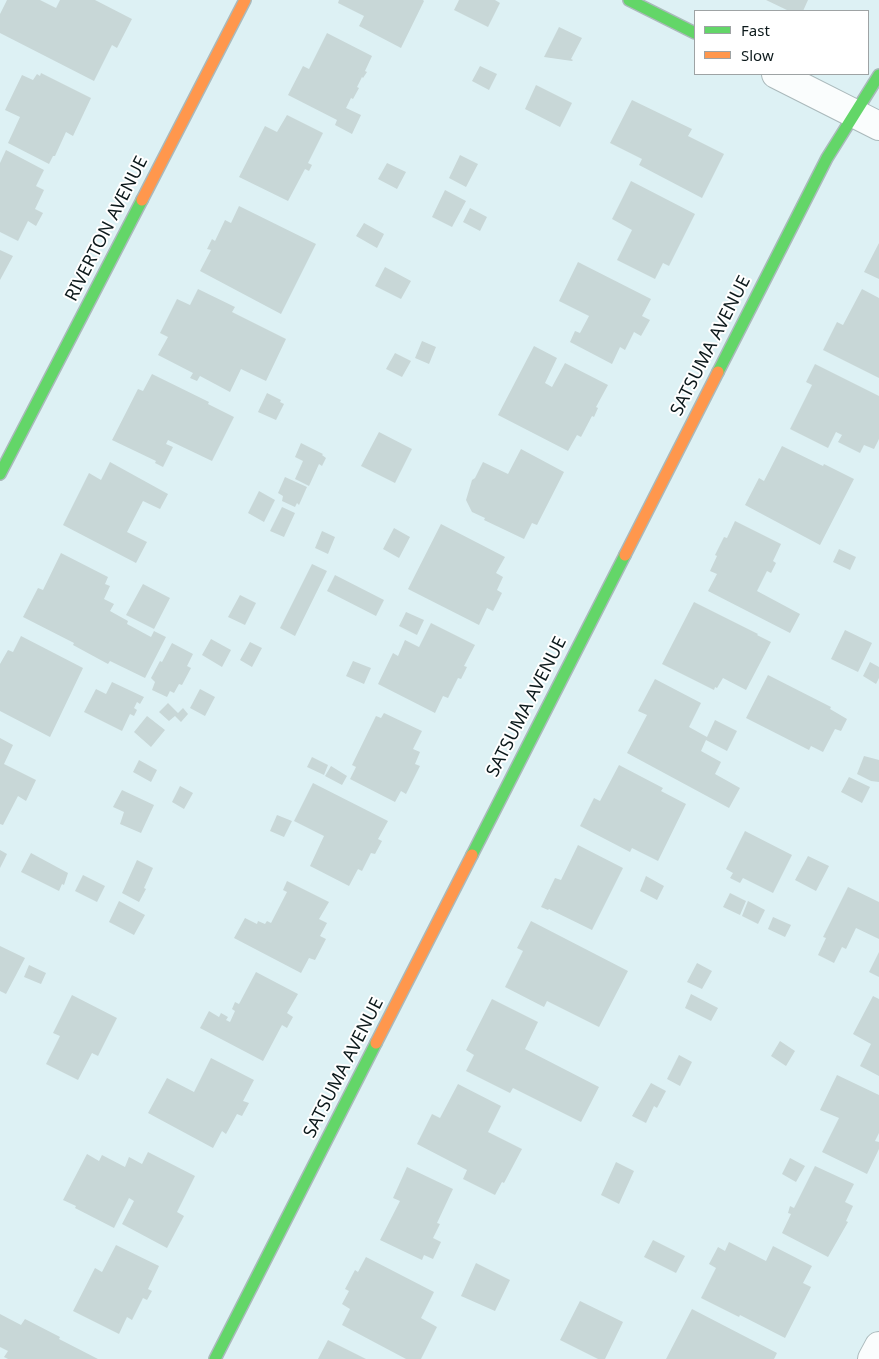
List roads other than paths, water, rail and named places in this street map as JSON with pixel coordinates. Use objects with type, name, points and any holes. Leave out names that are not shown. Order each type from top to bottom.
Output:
[{"type":"street","name":"RIVERTON AVENUE","points":[[0,474],[245,0]]},
{"type":"street","points":[[629,0],[694,32]]},
{"type":"street","points":[[778,75],[879,126]]},
{"type":"street","name":"SATSUMA AVENUE","points":[[215,1359],[822,167],[879,75]]},
{"type":"street","points":[[872,1359],[879,1346]]}]
